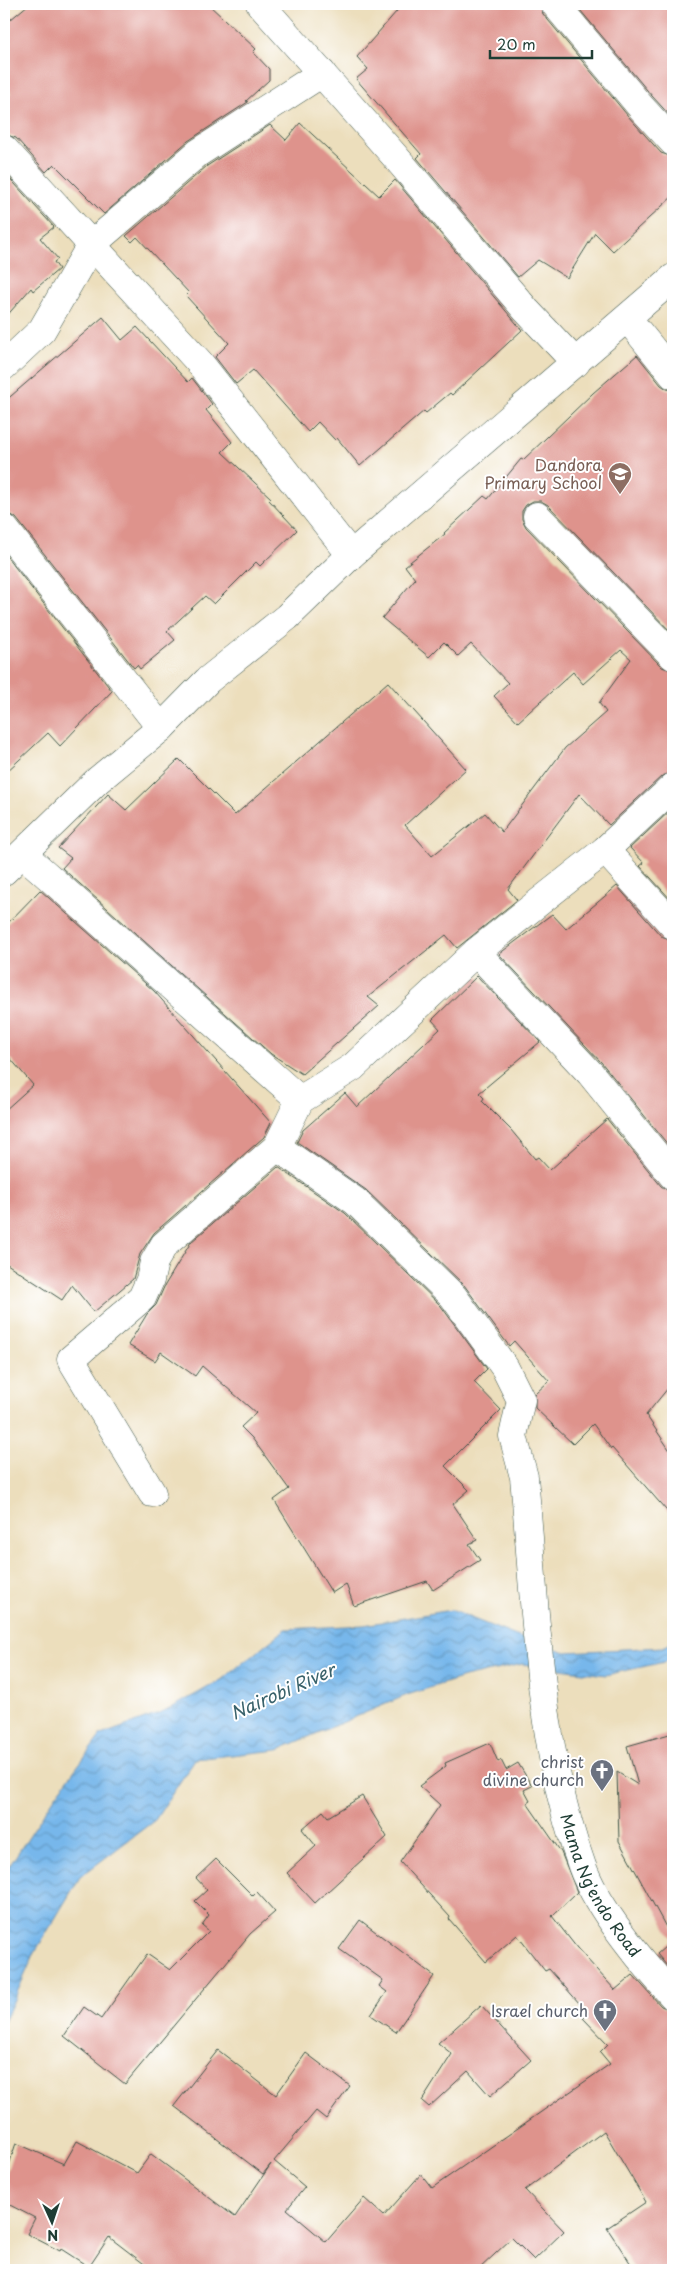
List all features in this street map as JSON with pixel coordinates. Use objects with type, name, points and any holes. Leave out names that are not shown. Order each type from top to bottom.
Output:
[{"type":"street","points":[[260,4],[322,73],[490,269],[576,363]]},
{"type":"street","points":[[554,4],[673,142]]},
{"type":"street","points":[[4,366],[42,330],[91,245],[198,152],[322,73]]},
{"type":"street","points":[[4,149],[199,362],[350,555]]},
{"type":"street","points":[[300,1100],[13,862],[98,780],[161,728],[208,680],[287,617],[350,555],[628,319],[673,278]]},
{"type":"street","points":[[628,319],[673,375]]},
{"type":"street","points":[[537,516],[673,656]]},
{"type":"street","points":[[4,528],[161,728]]},
{"type":"street","points":[[152,1493],[71,1358],[142,1298],[150,1280],[154,1262],[164,1245],[277,1147],[300,1100],[354,1067],[476,952],[605,850],[673,787]]},
{"type":"street","points":[[605,850],[673,925]]},
{"type":"street","points":[[476,952],[590,1073],[673,1176]]},
{"type":"street","name":"Mama Ng'endo Road","points":[[277,1147],[355,1201],[453,1296],[505,1368],[521,1400],[513,1436],[524,1476],[547,1730],[566,1813],[582,1867],[597,1896],[626,1939],[673,1996]]},
{"type":"water","name":"Nairobi River","points":[[451,1610],[516,1636],[566,1652],[663,1647],[673,1642],[673,1660],[606,1675],[522,1664],[464,1677],[407,1695],[278,1750],[195,1759],[155,1820],[80,1877],[35,1952],[4,2022],[4,1874],[56,1795],[101,1735],[164,1712],[221,1680],[286,1629],[364,1625]]},
{"type":"building","points":[[29,4],[208,4],[256,49],[253,52],[269,69],[269,80],[246,101],[248,102],[188,141],[104,214],[54,164],[46,172],[16,138],[4,134],[4,100],[11,93],[4,84],[4,25]]},
{"type":"building","points":[[403,4],[540,4],[543,14],[628,116],[661,153],[673,157],[673,196],[613,251],[595,233],[567,278],[538,260],[518,277],[417,158],[421,154],[356,79],[368,69],[357,57]]},
{"type":"building","points":[[575,4],[673,4],[673,119],[652,96]]},
{"type":"building","points":[[300,123],[379,196],[395,180],[522,330],[452,395],[450,393],[426,413],[424,411],[360,466],[337,438],[335,440],[318,422],[308,432],[253,370],[236,384],[215,357],[229,343],[186,296],[189,293],[137,237],[132,242],[126,236],[207,166],[270,125],[286,140]]},
{"type":"building","points":[[4,172],[54,227],[40,238],[58,259],[54,262],[59,269],[33,291],[31,288],[4,319]]},
{"type":"building","points":[[103,317],[122,340],[137,327],[188,382],[192,378],[212,404],[206,410],[232,442],[222,452],[271,498],[269,500],[297,530],[260,566],[256,562],[214,604],[205,596],[167,631],[175,640],[140,669],[137,665],[134,668],[16,518],[4,513],[4,402]]},
{"type":"building","points":[[637,355],[661,385],[673,390],[673,634],[548,505],[541,501],[533,501],[526,505],[522,511],[522,519],[526,527],[662,667],[673,671],[673,772],[662,776],[609,825],[579,794],[508,889],[517,900],[457,948],[446,935],[368,997],[379,1006],[302,1074],[271,1054],[62,868],[71,858],[58,848],[108,794],[126,810],[179,759],[235,815],[388,682],[466,769],[405,825],[432,856],[485,813],[502,832],[565,748],[606,712],[599,703],[631,659],[621,650],[583,684],[573,672],[518,722],[494,696],[508,683],[471,644],[458,656],[444,642],[429,657],[382,618],[415,579],[405,566],[445,534],[484,496],[488,499],[521,459],[523,460],[593,393]]},
{"type":"building","points":[[4,553],[112,691],[60,746],[48,733],[4,774]]},
{"type":"building","points":[[673,808],[673,902],[640,866],[644,863],[630,848]]},
{"type":"building","points":[[617,886],[661,936],[673,940],[673,1151],[601,1062],[499,954],[552,914],[566,929]]},
{"type":"building","points":[[40,890],[154,991],[271,1123],[264,1137],[154,1233],[140,1254],[133,1279],[94,1312],[72,1285],[62,1300],[4,1262],[4,1111],[33,1085],[4,1051],[4,927]]},
{"type":"building","points":[[477,976],[540,1042],[479,1093],[484,1098],[482,1101],[511,1130],[535,1159],[538,1157],[550,1170],[607,1119],[661,1186],[673,1191],[673,1382],[646,1415],[673,1455],[673,1518],[611,1449],[593,1424],[573,1444],[535,1408],[535,1394],[549,1381],[514,1341],[509,1346],[464,1285],[366,1190],[297,1142],[303,1130],[345,1093],[357,1107],[440,1029],[432,1020]]},
{"type":"building","points":[[278,1167],[345,1213],[441,1306],[487,1369],[474,1382],[501,1410],[445,1466],[469,1490],[453,1504],[477,1540],[469,1544],[480,1560],[433,1590],[427,1581],[354,1606],[346,1584],[332,1593],[274,1500],[289,1489],[252,1438],[241,1427],[256,1413],[202,1366],[195,1376],[161,1352],[155,1361],[128,1345],[147,1314],[156,1305],[165,1285],[191,1242]]},
{"type":"building","points":[[673,1733],[673,1940],[619,1841],[617,1772],[638,1785],[627,1746]]},
{"type":"building","points":[[490,1743],[498,1762],[501,1760],[506,1770],[518,1763],[532,1786],[524,1790],[530,1801],[527,1803],[561,1852],[577,1892],[552,1916],[577,1948],[615,1990],[633,1975],[661,2006],[673,2011],[673,2270],[635,2270],[607,2228],[646,2202],[604,2131],[525,2190],[564,2231],[534,2260],[512,2238],[478,2270],[152,2270],[109,2237],[89,2267],[61,2249],[60,2251],[27,2234],[35,2218],[4,2202],[4,2180],[16,2143],[64,2164],[77,2141],[137,2173],[151,2154],[235,2217],[271,2164],[263,2174],[174,2106],[218,2050],[276,2095],[306,2053],[350,2086],[326,2119],[316,2111],[274,2161],[305,2187],[287,2209],[326,2242],[364,2198],[384,2216],[421,2174],[432,2188],[610,2064],[600,2052],[608,2044],[583,2018],[588,2013],[549,1969],[545,1971],[517,1935],[486,1962],[449,1919],[450,1917],[400,1862],[440,1805],[419,1786],[446,1766],[445,1763]]},
{"type":"building","points":[[362,1796],[387,1837],[315,1903],[287,1873],[316,1846],[302,1829],[323,1811],[328,1817]]},
{"type":"building","points":[[216,1859],[253,1896],[257,1892],[275,1912],[250,1934],[125,2084],[64,2036],[84,2007],[101,2019],[147,1954],[170,1970],[209,1931],[202,1925],[209,1915],[195,1901],[207,1890],[196,1878]]},
{"type":"building","points":[[360,1920],[434,1976],[396,2032],[371,2015],[387,1992],[379,1986],[383,1980],[339,1949]]},
{"type":"building","points":[[673,1940],[673,1973],[657,1954]]},
{"type":"building","points":[[481,2005],[531,2060],[490,2096],[468,2071],[429,2107],[422,2101],[452,2054],[438,2043]]},
{"type":"place","name":"Dandora Primary School","points":[[620,495]]},
{"type":"place","name":"christ divine church","points":[[602,1792]]},
{"type":"place","name":"Israel church","points":[[605,2032]]}]
